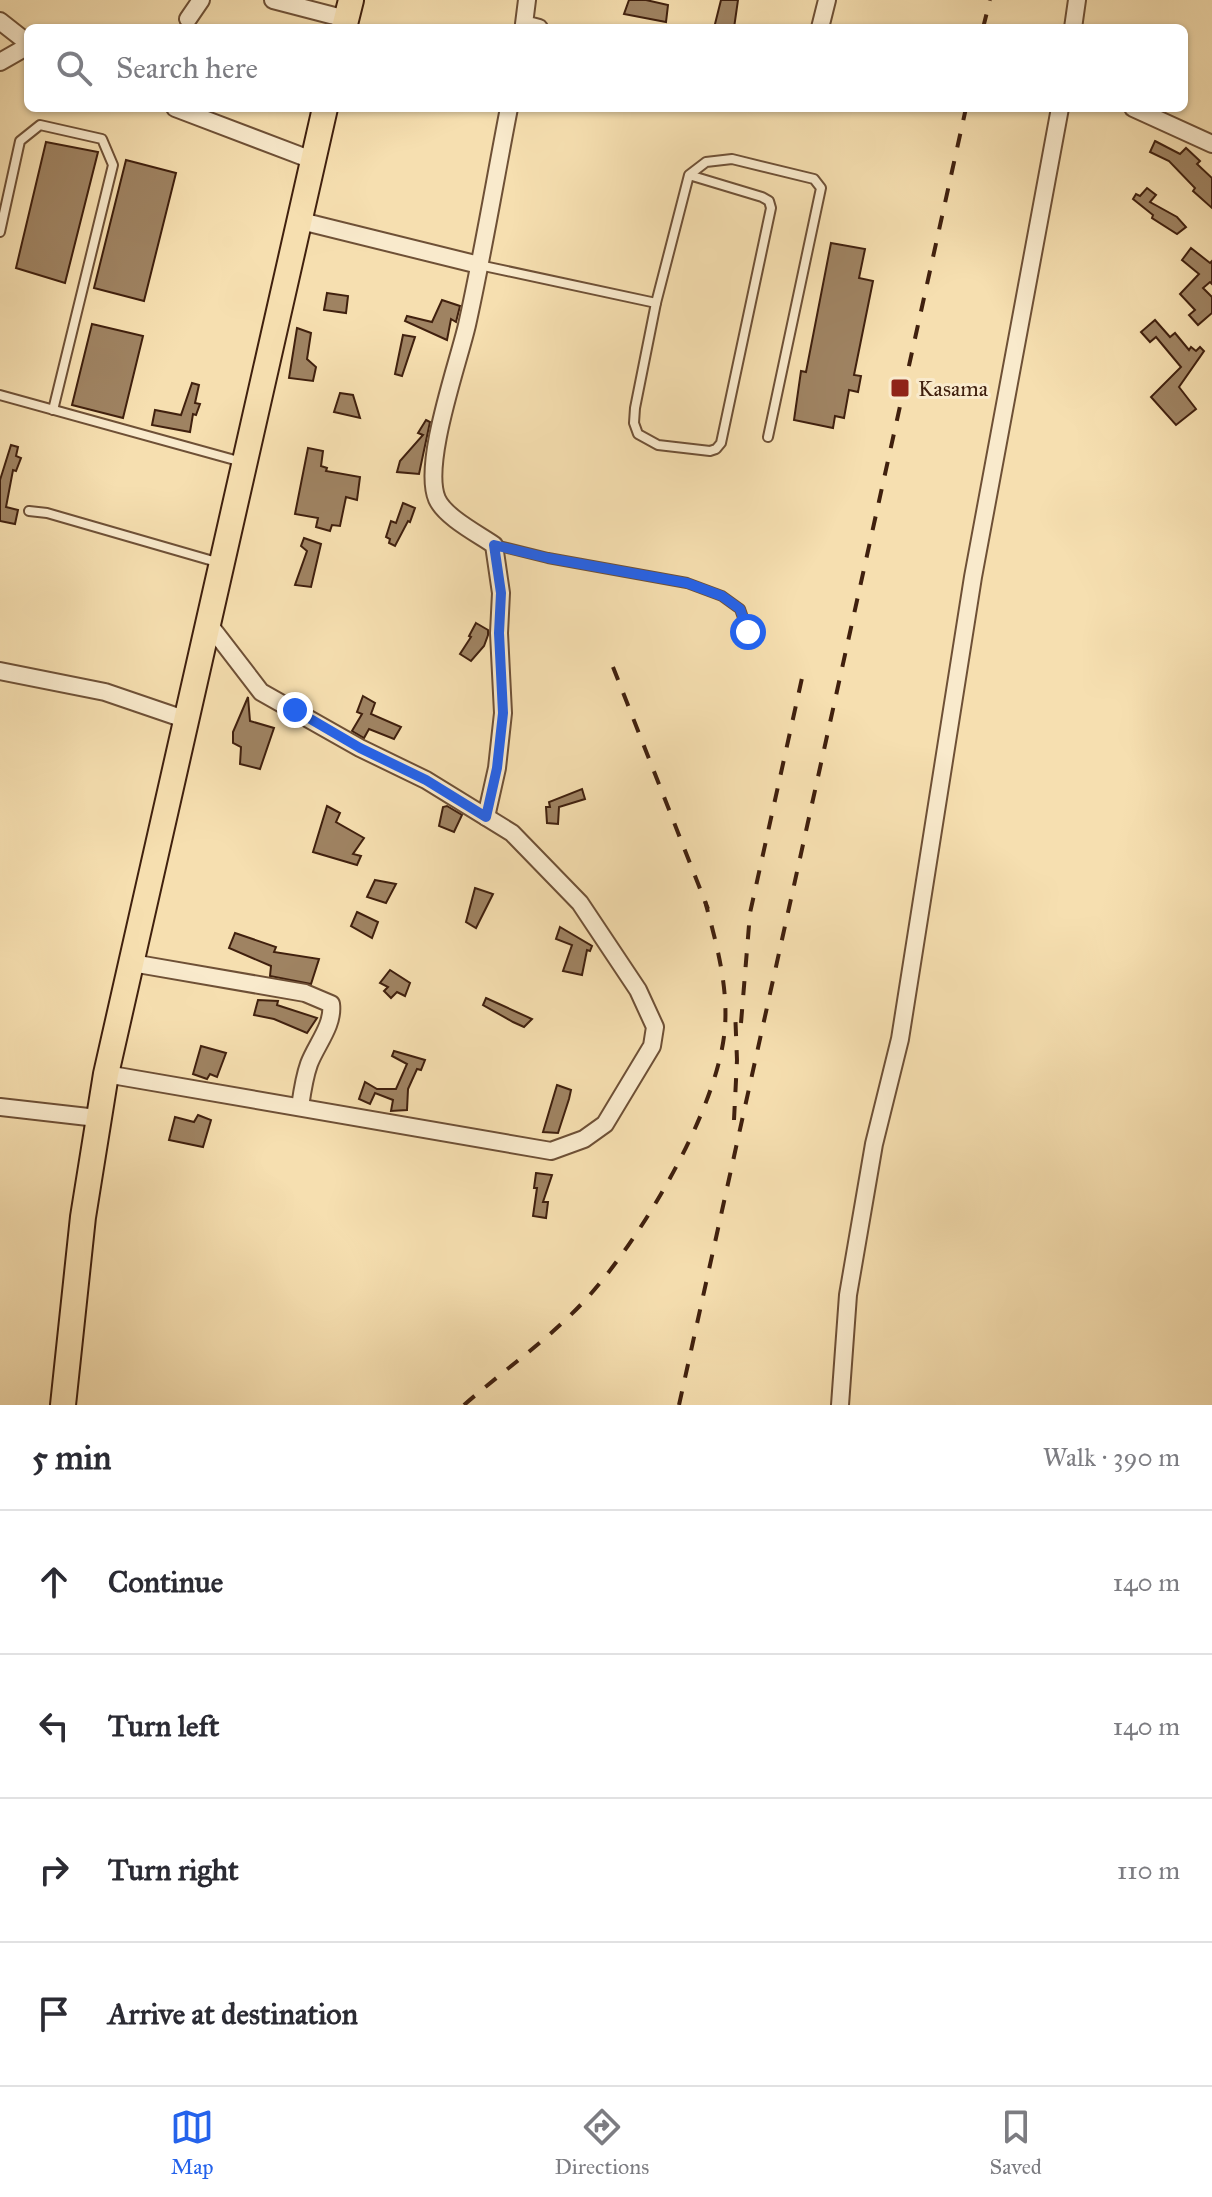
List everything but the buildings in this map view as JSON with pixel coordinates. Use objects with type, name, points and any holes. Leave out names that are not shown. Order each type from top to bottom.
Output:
[{"type":"main road","points":[[63,1405],[70,1318],[97,1118],[297,220],[324,112]]},
{"type":"street","points":[[188,19],[201,0]]},
{"type":"street","points":[[273,0],[347,16]]},
{"type":"street","points":[[527,0],[529,24]]},
{"type":"street","points":[[821,24],[827,0]]},
{"type":"street","points":[[1074,24],[1077,0]]},
{"type":"street","points":[[0,21],[24,42]]},
{"type":"street","points":[[0,62],[24,47]]},
{"type":"street","points":[[186,112],[312,160]]},
{"type":"street","points":[[486,817],[497,768],[503,713],[499,633],[501,593],[494,545],[456,520],[437,500],[434,469],[440,426],[467,327],[508,112]]},
{"type":"street","points":[[840,1405],[848,1295],[871,1159],[900,1039],[973,577],[1059,112]]},
{"type":"street","points":[[1142,112],[1212,144]]},
{"type":"street","points":[[297,220],[479,265]]},
{"type":"street","points":[[106,1074],[551,1151],[584,1139],[605,1124],[652,1046],[655,1027],[648,1007],[580,903],[512,833],[426,780],[360,748],[261,692],[208,623]]},
{"type":"street","points":[[0,671],[105,692],[187,720]]},
{"type":"street","points":[[132,963],[305,993],[331,1004],[332,1011],[309,1063],[300,1107]]},
{"type":"street","points":[[0,1107],[97,1118]]},
{"type":"lane","points":[[0,232],[20,141],[40,125],[102,139],[113,165],[53,410]]},
{"type":"lane","points":[[689,175],[762,197],[769,201],[771,208],[721,443],[710,451],[658,445],[638,434],[634,423],[656,303],[689,175],[706,162],[732,159],[814,179],[821,188],[768,437]]},
{"type":"lane","points":[[479,265],[656,303]]},
{"type":"lane","points":[[0,395],[244,462]]},
{"type":"lane","points":[[29,511],[47,513],[221,563]]},
{"type":"lane","points":[[494,545],[687,583],[722,596],[740,609],[748,632]]},
{"type":"railway","points":[[984,24],[990,0]]},
{"type":"railway","points":[[679,1405],[965,112]]},
{"type":"railway","points":[[613,667],[708,909]]},
{"type":"railway","points":[[741,1023],[750,913],[804,669]]},
{"type":"railway","points":[[464,1405],[543,1340],[588,1297],[653,1207],[693,1132],[720,1059],[725,1027],[723,979],[705,901]]},
{"type":"railway","points":[[734,1120],[737,1060],[735,1009]]},
{"type":"place","name":"Kasama","points":[[900,388]]},
{"type":"route","points":[[295,710],[360,748],[426,780],[486,817],[497,768],[503,713],[499,633],[501,593],[499,561],[494,545],[687,583],[722,596],[740,609],[748,632]]}]
